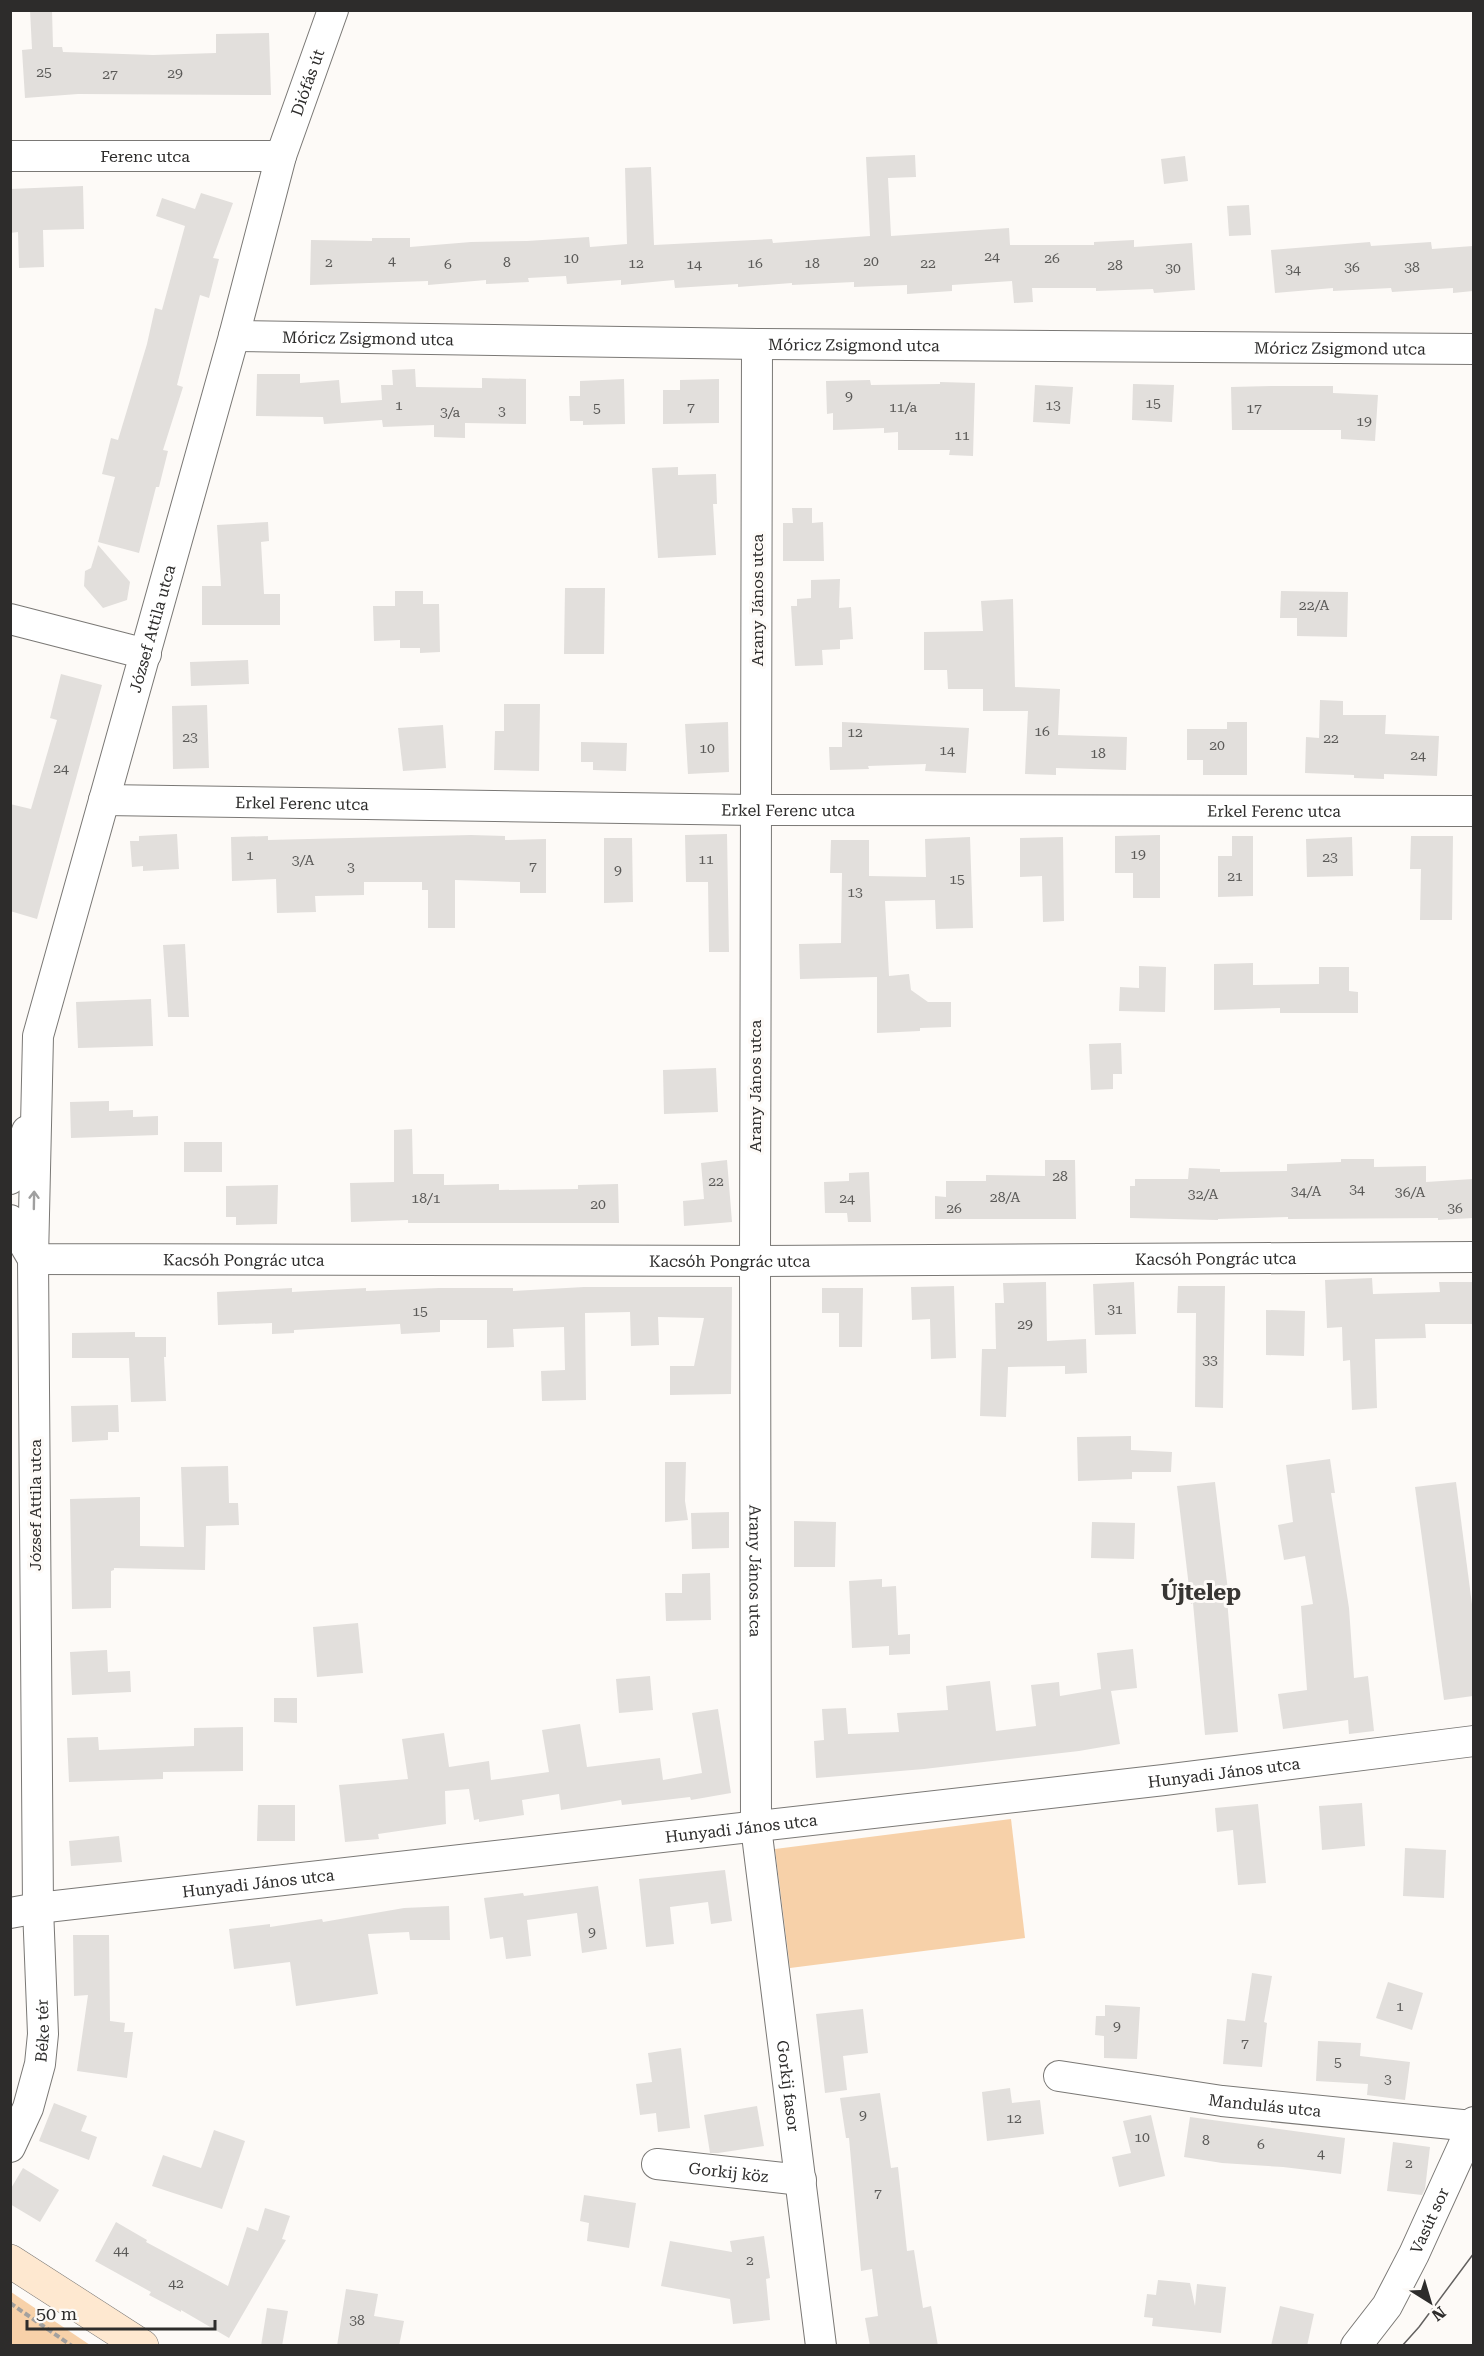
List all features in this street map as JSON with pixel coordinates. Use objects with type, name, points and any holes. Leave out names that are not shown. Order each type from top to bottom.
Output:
[{"type":"street","name":"Diófás út","points":[[281,156],[333,10]]},
{"type":"street","name":"Ferenc utca","points":[[10,156],[281,156]]},
{"type":"street","name":"József Attila utca","points":[[24,1911],[38,1036],[234,336],[281,156]]},
{"type":"street","name":"Móricz Zsigmond utca","points":[[234,336],[757,344],[1473,349]]},
{"type":"street","name":"Arany János utca","points":[[756,1827],[754,1261],[757,344]]},
{"type":"street","points":[[10,620],[146,654]]},
{"type":"street","name":"Erkel Ferenc utca","points":[[104,800],[756,810],[1473,811]]},
{"type":"street","name":"József Attila utca","points":[[10,1179],[36,1102]]},
{"type":"street","points":[[10,1220],[33,1259]]},
{"type":"street","name":"Kacsóh Pongrác utca","points":[[33,1259],[754,1261],[1473,1257]]},
{"type":"street","name":"Hunyadi János utca","points":[[24,1911],[756,1827],[1473,1741]]},
{"type":"street","name":"Gorkij fasor","points":[[756,1827],[821,2346]]},
{"type":"street","name":"Béke tér","points":[[10,2147],[28,2108],[40,2064],[43,2017],[24,1911]]},
{"type":"street","name":"Mandulás utca","points":[[1059,2076],[1222,2101],[1473,2124]]},
{"type":"street","name":"Vasút sor","points":[[1356,2346],[1387,2306],[1414,2254],[1473,2124]]},
{"type":"street","name":"Gorkij köz","points":[[657,2164],[801,2180]]},
{"type":"street","points":[[10,2260],[142,2346]]},
{"type":"path","points":[[10,2303],[72,2346]]},
{"type":"shaded area","points":[[1011,1819],[1025,1938],[790,1968],[775,1849]]},
{"type":"shaded area","points":[[11,2292],[90,2345],[11,2345]]},
{"type":"building","points":[[30,10],[52,10],[53,47],[62,47],[63,52],[153,55],[216,53],[216,34],[269,33],[271,95],[78,94],[25,98],[22,50],[32,49]]},
{"type":"building","points":[[915,155],[916,177],[888,178],[891,236],[1009,228],[1010,245],[1094,245],[1094,242],[1134,240],[1134,247],[1192,243],[1195,290],[1154,293],[1153,289],[1096,291],[1096,288],[1032,288],[1033,302],[1014,303],[1012,281],[952,285],[952,291],[907,294],[907,285],[854,287],[854,282],[738,287],[738,284],[675,288],[674,280],[621,285],[621,280],[567,284],[566,276],[528,278],[529,282],[486,284],[486,280],[428,285],[428,281],[310,285],[311,240],[372,241],[372,238],[410,238],[410,247],[589,237],[590,247],[627,244],[625,168],[651,167],[654,245],[772,239],[773,243],[870,236],[866,157]]},
{"type":"building","points":[[1185,156],[1188,181],[1164,184],[1161,159]]},
{"type":"building","points":[[83,186],[84,229],[43,230],[44,267],[19,268],[18,232],[10,233],[10,189]]},
{"type":"building","points":[[201,193],[233,203],[213,258],[219,259],[209,298],[200,295],[177,385],[183,387],[163,450],[168,451],[139,553],[98,542],[115,477],[102,474],[111,438],[118,440],[147,344],[155,308],[162,310],[185,226],[156,216],[162,198],[195,209]]},
{"type":"building","points":[[1249,205],[1251,235],[1229,236],[1227,206]]},
{"type":"building","points":[[1370,242],[1371,246],[1431,242],[1432,249],[1473,246],[1473,291],[1453,293],[1453,288],[1392,292],[1391,288],[1333,291],[1333,288],[1275,293],[1271,250]]},
{"type":"building","points":[[415,369],[416,387],[482,388],[482,378],[526,379],[526,424],[465,423],[465,438],[434,437],[434,425],[383,427],[382,420],[324,424],[323,417],[256,416],[257,374],[300,374],[300,383],[339,380],[341,403],[382,400],[381,385],[393,385],[392,370]]},
{"type":"building","points":[[624,379],[625,424],[583,425],[583,421],[570,421],[569,396],[580,396],[580,381]]},
{"type":"building","points":[[719,379],[719,423],[663,424],[663,390],[680,390],[680,380]]},
{"type":"building","points":[[870,380],[871,385],[975,383],[973,456],[949,455],[950,450],[898,450],[898,432],[884,433],[884,428],[833,430],[833,413],[827,414],[826,381]]},
{"type":"building","points":[[1133,384],[1174,385],[1172,422],[1132,420]]},
{"type":"building","points":[[1035,385],[1073,387],[1070,424],[1033,422]]},
{"type":"building","points":[[1333,386],[1333,393],[1378,395],[1375,441],[1341,439],[1341,430],[1232,430],[1231,387]]},
{"type":"building","points":[[678,467],[678,475],[716,474],[717,504],[713,504],[716,555],[658,558],[652,468]]},
{"type":"building","points":[[792,508],[812,508],[812,523],[823,522],[824,561],[783,561],[783,523],[793,523]]},
{"type":"building","points":[[268,522],[269,541],[261,542],[264,594],[280,594],[280,625],[202,625],[202,586],[221,586],[217,525]]},
{"type":"building","points":[[98,545],[130,582],[127,600],[103,608],[84,586],[85,571],[91,568]]},
{"type":"building","points":[[840,579],[839,608],[851,607],[853,639],[840,640],[840,649],[822,650],[823,665],[795,666],[791,606],[797,606],[797,599],[811,598],[811,580]]},
{"type":"building","points":[[565,588],[605,588],[604,654],[564,654]]},
{"type":"building","points":[[395,591],[423,591],[423,604],[439,604],[440,652],[420,653],[420,648],[400,648],[400,640],[374,641],[373,606],[395,606]]},
{"type":"building","points":[[1281,591],[1348,592],[1347,637],[1297,636],[1297,618],[1280,618]]},
{"type":"building","points":[[1013,599],[1015,687],[1060,689],[1058,735],[1127,737],[1126,770],[1056,768],[1056,775],[1025,774],[1028,711],[983,711],[983,689],[948,689],[947,670],[924,670],[924,632],[983,631],[981,601]]},
{"type":"building","points":[[248,660],[249,684],[191,686],[190,662]]},
{"type":"building","points":[[61,674],[102,685],[37,919],[10,911],[10,804],[31,809],[57,720],[50,718]]},
{"type":"building","points":[[1320,700],[1343,701],[1343,715],[1386,715],[1385,734],[1439,736],[1437,776],[1384,774],[1384,779],[1305,773],[1306,737],[1319,738]]},
{"type":"building","points":[[504,704],[540,704],[539,771],[494,770],[495,731],[504,731]]},
{"type":"building","points":[[207,705],[209,768],[173,769],[172,706]]},
{"type":"building","points":[[728,722],[729,772],[688,774],[685,724]]},
{"type":"building","points":[[842,722],[969,728],[966,773],[925,771],[926,764],[830,770],[829,747],[842,747]]},
{"type":"building","points":[[1227,722],[1247,722],[1247,775],[1203,775],[1203,760],[1187,760],[1187,729],[1227,729]]},
{"type":"building","points":[[443,725],[446,768],[403,771],[398,728]]},
{"type":"building","points":[[581,742],[627,743],[626,771],[593,770],[593,762],[581,762]]},
{"type":"building","points":[[177,834],[179,869],[143,871],[143,866],[132,867],[130,841],[139,841],[139,836]]},
{"type":"building","points":[[727,834],[729,952],[709,952],[708,882],[686,882],[685,835]]},
{"type":"building","points":[[1160,835],[1160,898],[1133,898],[1133,873],[1115,873],[1115,836]]},
{"type":"building","points":[[268,836],[268,840],[505,836],[505,840],[546,839],[546,893],[520,893],[520,882],[455,880],[455,928],[428,928],[428,890],[422,890],[422,882],[364,882],[364,895],[315,896],[316,912],[277,913],[276,879],[232,881],[231,837]]},
{"type":"building","points":[[1232,836],[1253,836],[1253,896],[1218,897],[1218,856],[1232,856]]},
{"type":"building","points":[[1411,836],[1453,836],[1452,920],[1420,920],[1421,869],[1410,869]]},
{"type":"building","points":[[970,837],[973,928],[936,929],[935,900],[885,901],[889,976],[909,974],[911,990],[928,1002],[951,1002],[951,1027],[877,1033],[877,977],[800,979],[799,944],[841,943],[842,873],[830,873],[831,840],[869,840],[869,876],[926,877],[925,839]]},
{"type":"building","points":[[1063,837],[1064,921],[1043,922],[1042,876],[1020,877],[1020,838]]},
{"type":"building","points":[[1352,837],[1353,876],[1307,877],[1306,839]]},
{"type":"building","points":[[604,838],[632,838],[633,902],[604,903]]},
{"type":"building","points":[[185,944],[189,1017],[168,1017],[163,945]]},
{"type":"building","points":[[1253,963],[1253,985],[1319,984],[1319,967],[1349,967],[1349,991],[1358,992],[1358,1013],[1280,1013],[1280,1008],[1214,1010],[1214,964]]},
{"type":"building","points":[[1139,966],[1166,967],[1165,1012],[1119,1011],[1120,987],[1139,988]]},
{"type":"building","points":[[151,999],[153,1046],[78,1048],[76,1002]]},
{"type":"building","points":[[1121,1043],[1122,1074],[1113,1074],[1113,1089],[1091,1090],[1089,1044]]},
{"type":"building","points":[[716,1068],[718,1112],[664,1114],[663,1070]]},
{"type":"building","points":[[109,1101],[109,1111],[133,1110],[133,1117],[158,1116],[158,1135],[71,1138],[70,1102]]},
{"type":"building","points":[[412,1129],[413,1174],[444,1174],[444,1185],[499,1184],[499,1190],[578,1189],[578,1185],[618,1184],[619,1223],[408,1223],[408,1220],[351,1222],[350,1183],[394,1182],[394,1130]]},
{"type":"building","points":[[184,1142],[222,1142],[222,1172],[184,1172]]},
{"type":"building","points":[[1341,1159],[1374,1159],[1374,1167],[1426,1166],[1426,1182],[1473,1179],[1473,1218],[1438,1220],[1438,1218],[1288,1219],[1288,1217],[1218,1220],[1130,1218],[1130,1186],[1135,1186],[1135,1179],[1188,1179],[1189,1168],[1220,1169],[1220,1172],[1287,1171],[1287,1164],[1341,1162]]},
{"type":"building","points":[[727,1160],[732,1222],[684,1226],[683,1201],[704,1199],[701,1163]]},
{"type":"building","points":[[1045,1160],[1075,1160],[1076,1219],[935,1219],[935,1196],[946,1197],[946,1181],[986,1181],[986,1175],[1045,1176]]},
{"type":"building","points":[[869,1172],[871,1222],[848,1222],[847,1213],[825,1213],[824,1182],[849,1181],[849,1173]]},
{"type":"building","points":[[278,1185],[277,1224],[236,1225],[236,1217],[226,1217],[226,1186]]},
{"type":"building","points":[[1372,1278],[1373,1294],[1440,1292],[1439,1282],[1473,1282],[1473,1324],[1425,1324],[1426,1338],[1375,1339],[1377,1408],[1352,1410],[1350,1360],[1343,1361],[1342,1327],[1327,1328],[1325,1280]]},
{"type":"building","points":[[1046,1282],[1047,1341],[1086,1339],[1087,1373],[1065,1374],[1065,1366],[1008,1367],[1006,1417],[980,1416],[982,1349],[996,1349],[995,1303],[1004,1303],[1003,1283]]},
{"type":"building","points":[[1134,1282],[1136,1334],[1095,1335],[1093,1284]]},
{"type":"building","points":[[954,1286],[956,1358],[931,1359],[930,1319],[912,1320],[911,1287]]},
{"type":"building","points":[[1178,1286],[1225,1286],[1223,1408],[1195,1407],[1196,1313],[1177,1313]]},
{"type":"building","points":[[584,1287],[732,1287],[731,1394],[670,1395],[670,1366],[694,1366],[704,1318],[658,1317],[659,1345],[631,1346],[630,1312],[585,1313],[586,1400],[542,1401],[541,1371],[565,1370],[564,1327],[513,1329],[514,1347],[487,1348],[487,1320],[440,1320],[440,1332],[401,1334],[400,1324],[294,1330],[294,1333],[272,1334],[272,1323],[218,1325],[217,1292],[292,1288],[292,1292],[366,1288],[366,1291],[513,1288],[513,1291]]},
{"type":"building","points":[[822,1288],[863,1288],[862,1347],[839,1347],[839,1313],[822,1313]]},
{"type":"building","points":[[1266,1310],[1305,1311],[1304,1356],[1266,1355]]},
{"type":"building","points":[[135,1332],[135,1337],[166,1337],[166,1357],[164,1357],[166,1401],[131,1402],[129,1358],[72,1358],[72,1333]]},
{"type":"building","points":[[118,1405],[119,1432],[108,1432],[108,1440],[72,1442],[71,1406]]},
{"type":"building","points":[[1131,1436],[1131,1450],[1172,1452],[1171,1472],[1132,1472],[1132,1479],[1078,1481],[1077,1437]]},
{"type":"building","points":[[1330,1459],[1335,1493],[1331,1493],[1349,1608],[1354,1678],[1368,1676],[1374,1731],[1349,1734],[1348,1720],[1283,1729],[1278,1694],[1307,1690],[1301,1606],[1313,1604],[1305,1556],[1284,1560],[1278,1525],[1293,1522],[1286,1465]]},
{"type":"building","points":[[665,1462],[686,1462],[685,1501],[688,1520],[665,1522]]},
{"type":"building","points":[[228,1466],[229,1503],[238,1503],[239,1525],[206,1526],[205,1570],[114,1568],[111,1571],[111,1608],[72,1609],[70,1499],[140,1497],[140,1546],[184,1547],[181,1467]]},
{"type":"building","points":[[1215,1482],[1229,1599],[1227,1599],[1238,1732],[1205,1735],[1193,1603],[1191,1604],[1177,1486]]},
{"type":"building","points":[[1456,1482],[1473,1612],[1473,1696],[1444,1700],[1415,1487]]},
{"type":"building","points":[[729,1512],[729,1548],[692,1549],[691,1513]]},
{"type":"building","points":[[794,1521],[836,1522],[835,1567],[794,1567]]},
{"type":"building","points":[[1092,1522],[1135,1523],[1134,1559],[1091,1558]]},
{"type":"building","points":[[710,1573],[711,1620],[666,1621],[665,1593],[682,1593],[682,1574]]},
{"type":"building","points":[[882,1579],[882,1587],[896,1586],[898,1635],[910,1634],[910,1654],[889,1655],[889,1646],[852,1648],[849,1581]]},
{"type":"building","points":[[358,1623],[363,1673],[317,1677],[313,1627]]},
{"type":"building","points":[[1133,1649],[1137,1688],[1111,1691],[1120,1744],[924,1769],[816,1778],[814,1741],[824,1740],[822,1709],[846,1708],[848,1734],[899,1732],[897,1713],[948,1710],[946,1686],[990,1681],[996,1731],[1036,1726],[1031,1685],[1059,1682],[1060,1696],[1101,1689],[1097,1653]]},
{"type":"building","points":[[107,1650],[108,1672],[130,1671],[131,1692],[72,1695],[70,1652]]},
{"type":"building","points":[[650,1676],[653,1710],[619,1713],[616,1679]]},
{"type":"building","points":[[274,1698],[297,1698],[297,1723],[274,1722]]},
{"type":"building","points":[[718,1709],[731,1793],[691,1800],[690,1797],[622,1805],[621,1800],[561,1810],[559,1794],[522,1800],[524,1815],[479,1822],[479,1819],[474,1820],[469,1789],[445,1791],[446,1824],[378,1834],[379,1839],[345,1842],[339,1785],[408,1779],[402,1739],[444,1733],[449,1767],[489,1761],[491,1780],[549,1772],[542,1730],[580,1724],[587,1767],[660,1758],[663,1780],[702,1773],[692,1713]]},
{"type":"building","points":[[243,1727],[243,1771],[163,1772],[163,1779],[69,1782],[67,1738],[98,1737],[99,1750],[194,1746],[194,1728]]},
{"type":"building","points":[[1362,1803],[1365,1846],[1322,1850],[1319,1806]]},
{"type":"building","points":[[1258,1804],[1266,1883],[1238,1885],[1233,1830],[1217,1832],[1215,1808]]},
{"type":"building","points":[[258,1805],[295,1805],[295,1841],[257,1841]]},
{"type":"building","points":[[119,1836],[122,1862],[71,1866],[69,1841]]},
{"type":"building","points":[[1405,1848],[1446,1850],[1444,1898],[1403,1896]]},
{"type":"building","points":[[725,1870],[732,1921],[711,1924],[708,1902],[670,1907],[674,1944],[646,1947],[639,1879]]},
{"type":"building","points":[[598,1886],[607,1949],[582,1953],[577,1913],[527,1920],[531,1956],[506,1959],[503,1937],[490,1939],[484,1898],[523,1893],[524,1896]]},
{"type":"building","points":[[449,1906],[450,1940],[410,1940],[409,1932],[368,1934],[378,1994],[296,2006],[290,1962],[234,1969],[229,1929],[270,1924],[270,1927],[322,1919],[323,1922],[404,1908]]},
{"type":"building","points":[[73,1935],[109,1935],[110,2021],[125,2023],[124,2032],[133,2032],[127,2078],[77,2071],[88,1995],[74,1996]]},
{"type":"building","points":[[1252,1973],[1272,1976],[1264,2022],[1267,2023],[1262,2067],[1223,2064],[1227,2019],[1245,2021]]},
{"type":"building","points":[[1388,1982],[1423,1993],[1412,2030],[1376,2018]]},
{"type":"building","points":[[1105,2005],[1140,2007],[1137,2059],[1104,2058],[1104,2036],[1095,2035],[1096,2016],[1105,2016]]},
{"type":"building","points":[[863,2009],[868,2053],[843,2056],[847,2090],[825,2093],[816,2014]]},
{"type":"building","points":[[1318,2041],[1361,2043],[1360,2056],[1410,2062],[1405,2100],[1367,2095],[1368,2084],[1316,2081]]},
{"type":"building","points":[[681,2048],[690,2128],[658,2132],[656,2113],[640,2115],[636,2084],[652,2082],[648,2053]]},
{"type":"building","points":[[1010,2088],[1012,2103],[1040,2100],[1044,2134],[987,2141],[982,2092]]},
{"type":"building","points":[[880,2093],[891,2168],[898,2167],[907,2251],[914,2250],[923,2308],[931,2306],[938,2346],[870,2346],[865,2318],[878,2316],[872,2269],[861,2271],[849,2138],[846,2138],[840,2098]]},
{"type":"building","points":[[54,2103],[87,2116],[81,2131],[97,2137],[89,2160],[39,2141]]},
{"type":"building","points":[[757,2106],[764,2146],[710,2153],[704,2115]]},
{"type":"building","points":[[1151,2115],[1165,2176],[1119,2187],[1112,2157],[1131,2153],[1123,2121]]},
{"type":"building","points":[[1190,2117],[1345,2138],[1341,2174],[1222,2163],[1184,2157]]},
{"type":"building","points":[[214,2130],[245,2141],[222,2209],[152,2186],[163,2155],[201,2168]]},
{"type":"building","points":[[1393,2142],[1430,2147],[1425,2189],[1422,2195],[1387,2191]]},
{"type":"building","points":[[23,2168],[59,2190],[40,2222],[10,2204],[10,2190]]},
{"type":"building","points":[[584,2195],[636,2203],[629,2248],[587,2241],[589,2223],[580,2221]]},
{"type":"building","points":[[265,2208],[290,2216],[282,2239],[286,2240],[229,2338],[181,2310],[181,2312],[149,2295],[151,2292],[95,2261],[116,2222],[147,2240],[146,2242],[228,2286],[247,2227],[258,2231]]},
{"type":"building","points":[[764,2236],[770,2278],[766,2279],[770,2320],[733,2324],[730,2299],[661,2286],[670,2241],[732,2252],[730,2241]]},
{"type":"building","points":[[1158,2280],[1190,2283],[1195,2306],[1197,2284],[1226,2287],[1221,2333],[1152,2326],[1153,2318],[1144,2317],[1147,2294],[1156,2295]]},
{"type":"building","points":[[346,2289],[378,2294],[374,2316],[404,2321],[399,2346],[337,2346]]},
{"type":"building","points":[[1280,2306],[1314,2314],[1307,2346],[1271,2346]]},
{"type":"building","points":[[267,2308],[288,2311],[282,2346],[261,2346]]},
{"type":"tram line","points":[[1402,2346],[1419,2327],[1474,2253]]},
{"type":"district","name":"Újtelep","points":[[1201,1592]]}]
